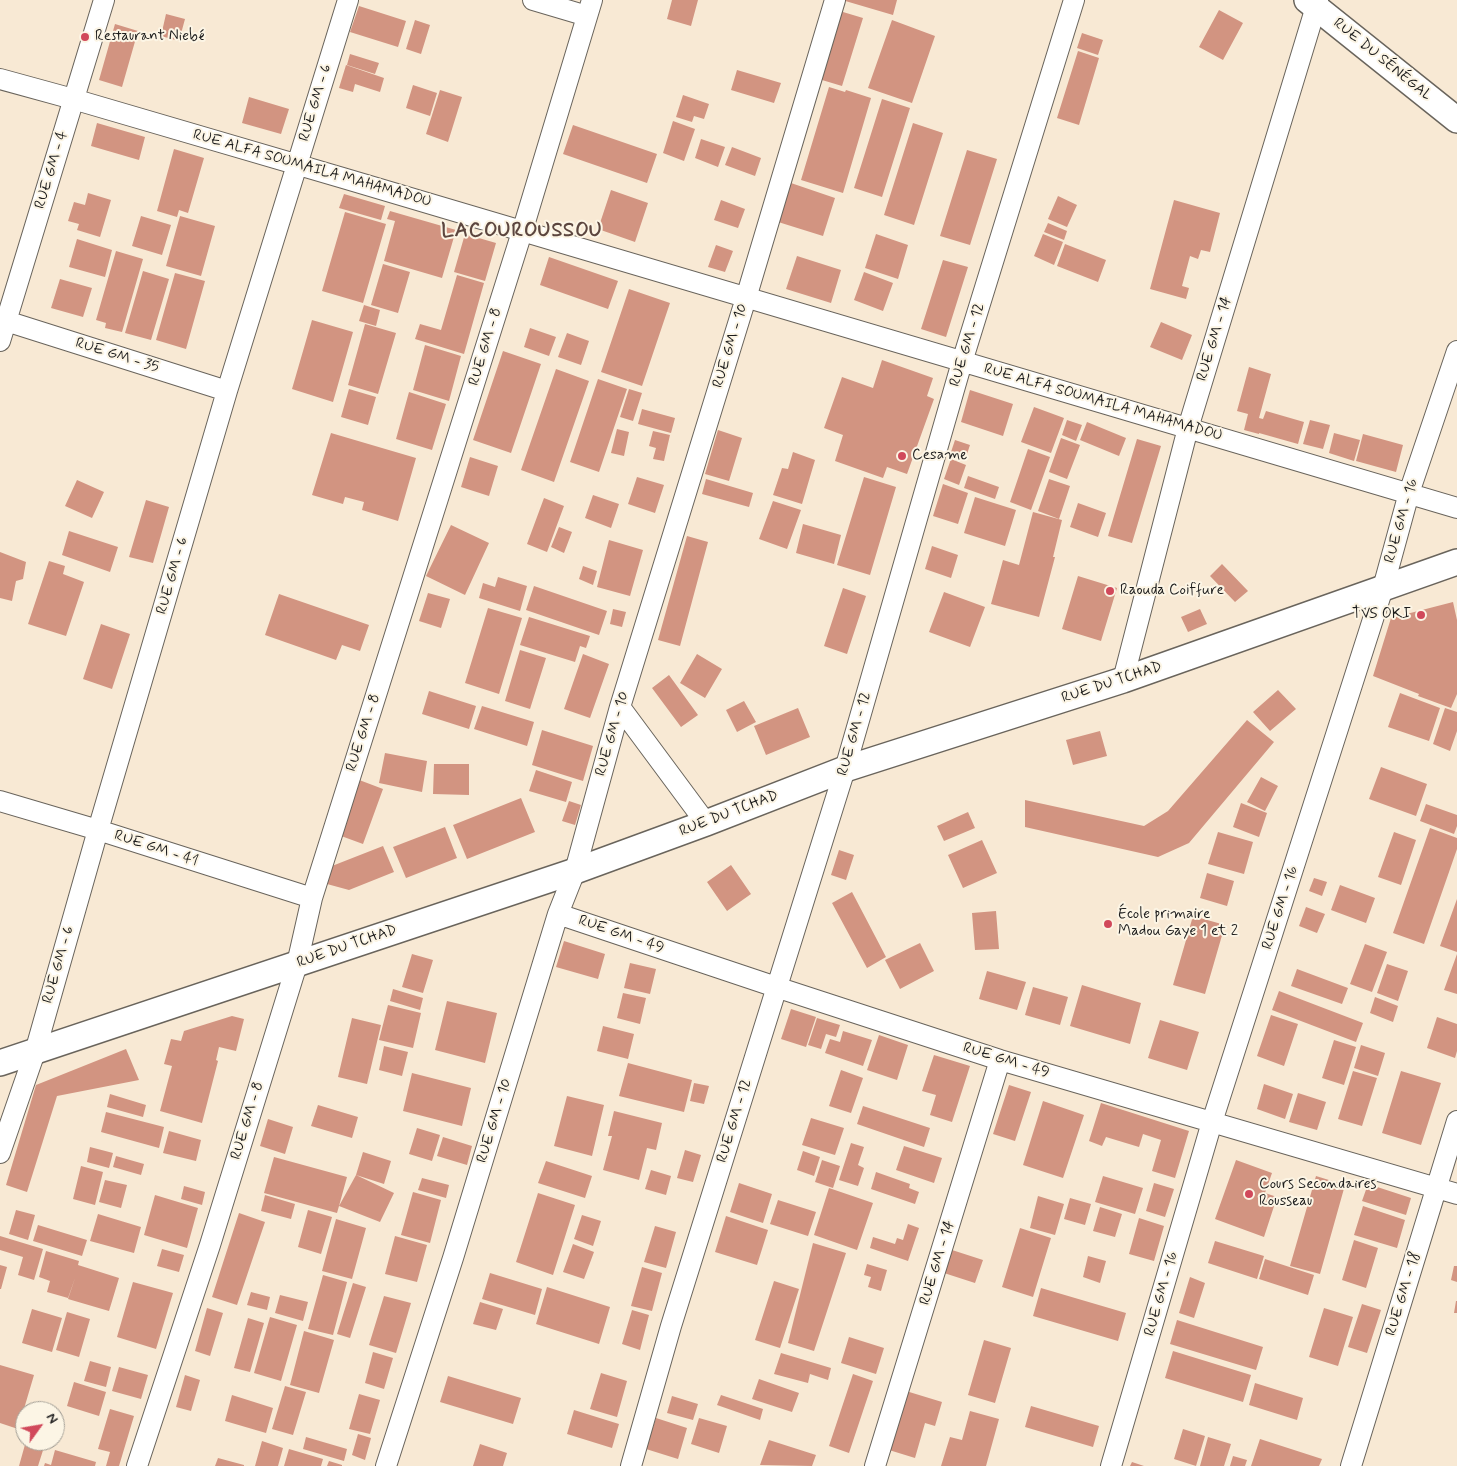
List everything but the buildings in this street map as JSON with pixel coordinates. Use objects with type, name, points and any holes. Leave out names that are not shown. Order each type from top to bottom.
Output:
[{"type":"street","name":"RUE GM - 4","points":[[0,341],[104,0]]},
{"type":"street","name":"RUE GM - 6","points":[[0,1153],[35,1052],[227,391],[348,0]]},
{"type":"street","points":[[533,0],[590,8]]},
{"type":"street","name":"RUE GM - 10","points":[[386,1466],[456,1248],[558,914],[575,871],[620,707],[746,298],[835,0]]},
{"type":"street","name":"RUE GM - 12","points":[[631,1466],[674,1317],[845,769],[962,362],[1074,0]]},
{"type":"street","name":"RUE DU SÉNÉGAL","points":[[1314,2],[1457,120]]},
{"type":"street","name":"RUE GM - 14","points":[[1123,680],[1188,428],[1314,2]]},
{"type":"street","name":"RUE GM - 8","points":[[137,1466],[210,1245],[297,964],[312,898],[522,232],[590,8]]},
{"type":"street","name":"RUE ALFA SOUMAILA MAHAMADOU","points":[[0,79],[74,99],[1457,508]]},
{"type":"street","name":"RUE GM - 35","points":[[6,321],[227,391]]},
{"type":"street","name":"RUE GM - 16","points":[[1111,1466],[1212,1122],[1384,588],[1409,494],[1457,351]]},
{"type":"street","name":"RUE DU TCHAD","points":[[0,1064],[575,871],[845,769],[1123,680],[1457,562]]},
{"type":"street","points":[[620,707],[706,823]]},
{"type":"street","name":"RUE GM - 41","points":[[0,801],[312,898]]},
{"type":"street","name":"RUE GM - 49","points":[[558,914],[1000,1060],[1457,1194]]},
{"type":"street","name":"RUE GM - 14","points":[[875,1466],[1000,1060]]},
{"type":"street","name":"RUE GM - 18","points":[[1351,1466],[1457,1122]]},
{"type":"place","name":"Restaurant Niebé","points":[[85,37]]},
{"type":"place","name":"Cesame","points":[[902,456]]},
{"type":"place","name":"Raouda Coiffure","points":[[1110,591]]},
{"type":"place","name":"TVS OKI","points":[[1421,615]]},
{"type":"place","name":"École primaire Madou Gaye 1 et 2","points":[[1108,924]]},
{"type":"place","name":"Cours Secondaires Rousseau","points":[[1249,1194]]},
{"type":"district","name":"LACOUROUSSOU","points":[[522,232]]}]
